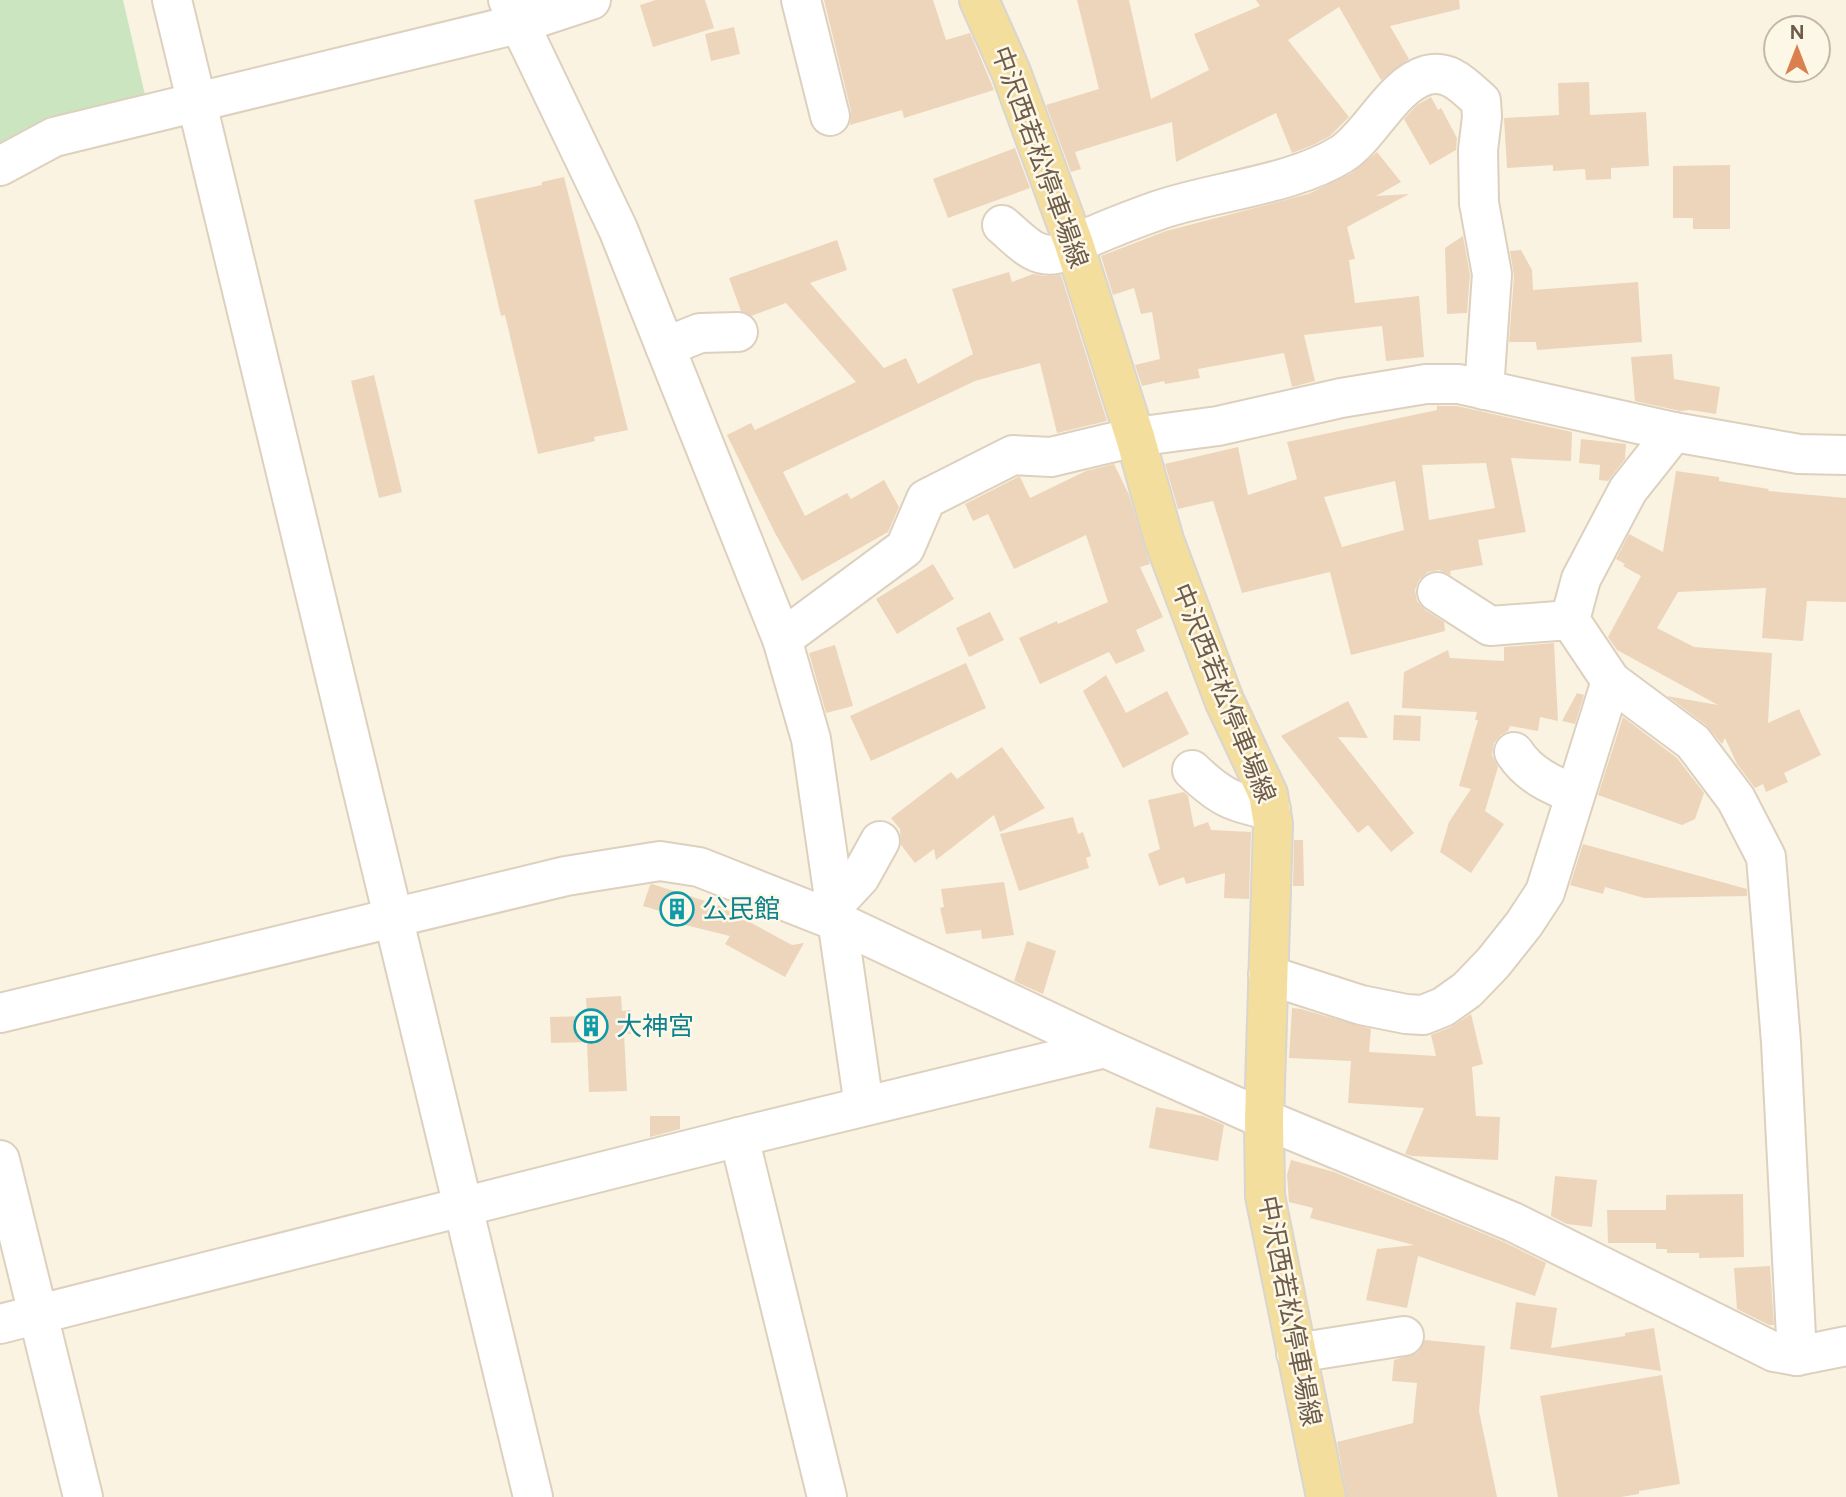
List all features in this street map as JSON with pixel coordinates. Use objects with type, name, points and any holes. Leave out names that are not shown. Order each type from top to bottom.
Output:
[{"type":"main road","name":"中沢西若松停車場線","points":[[979,0],[1011,72],[1074,244],[1135,437],[1164,541],[1224,701],[1268,794],[1271,810],[1264,1119],[1265,1196],[1268,1222],[1326,1497]]},
{"type":"street","points":[[172,0],[533,1497]]},
{"type":"street","points":[[0,166],[54,137],[197,103],[513,12],[591,0]]},
{"type":"street","points":[[801,0],[830,116]]},
{"type":"street","points":[[513,12],[618,229],[782,639],[811,739],[864,1106]]},
{"type":"street","points":[[1002,225],[1035,253],[1056,254],[1074,244],[1159,210],[1281,178],[1326,163],[1362,136],[1399,93],[1424,76],[1440,73],[1456,79],[1481,101],[1479,203],[1492,274],[1484,390]]},
{"type":"street","points":[[665,347],[700,333],[738,332]]},
{"type":"street","points":[[782,639],[905,548],[926,499],[1013,455],[1051,457],[1135,437],[1218,426],[1341,398],[1426,384],[1459,384],[1674,432],[1799,454],[1846,455]]},
{"type":"street","points":[[1674,432],[1628,489],[1581,579],[1570,620],[1611,681],[1693,742],[1736,799],[1766,857],[1781,1042],[1797,1356]]},
{"type":"street","points":[[1437,592],[1490,626],[1570,620]]},
{"type":"street","points":[[1268,975],[1361,1005],[1406,1014],[1423,1015],[1443,1007],[1466,990],[1493,963],[1545,892],[1611,681]]},
{"type":"street","points":[[1514,752],[1540,780],[1574,794]]},
{"type":"street","points":[[1192,770],[1213,790],[1242,804],[1271,810]]},
{"type":"street","points":[[835,913],[860,877],[880,841]]},
{"type":"street","points":[[0,1013],[566,876],[660,861],[699,867],[835,913],[1104,1048],[1264,1119],[1513,1222],[1774,1352],[1797,1356],[1846,1346]]},
{"type":"street","points":[[0,1324],[739,1137],[1104,1048]]},
{"type":"street","points":[[739,1137],[827,1497]]},
{"type":"street","points":[[0,1160],[83,1497]]},
{"type":"street","points":[[1296,1353],[1404,1336]]},
{"type":"green space","points":[[0,0],[123,0],[145,95],[40,129],[0,149]]},
{"type":"building","points":[[656,0],[705,0],[714,28],[653,47],[640,5]]},
{"type":"building","points":[[824,0],[933,0],[946,40],[970,33],[994,90],[904,118],[902,110],[850,125],[851,111]]},
{"type":"building","points":[[1077,0],[1129,0],[1151,99],[1209,70],[1194,34],[1260,6],[1256,0],[1459,0],[1460,9],[1390,26],[1409,59],[1381,80],[1339,7],[1288,40],[1349,117],[1330,136],[1313,145],[1292,153],[1276,113],[1176,162],[1172,122],[1075,152],[1081,169],[1071,172],[1046,105],[1099,89]]},
{"type":"building","points":[[734,27],[740,54],[711,61],[705,34]]},
{"type":"building","points":[[1589,82],[1590,115],[1646,112],[1649,166],[1611,168],[1611,179],[1586,180],[1585,169],[1553,171],[1553,165],[1507,168],[1504,118],[1559,115],[1558,83]]},
{"type":"building","points":[[1431,97],[1438,110],[1441,108],[1457,138],[1456,150],[1430,165],[1404,119],[1417,105]]},
{"type":"building","points":[[1015,148],[1030,188],[948,218],[933,179]]},
{"type":"building","points":[[1377,152],[1401,182],[1376,196],[1409,194],[1347,227],[1355,259],[1349,260],[1355,303],[1419,296],[1424,357],[1386,361],[1382,326],[1304,335],[1315,381],[1292,387],[1284,353],[1198,369],[1200,378],[1142,386],[1135,365],[1160,359],[1152,312],[1141,314],[1134,288],[1113,295],[1101,256],[1166,231],[1308,194],[1352,173]]},
{"type":"building","points":[[1730,165],[1730,229],[1693,229],[1693,218],[1673,218],[1673,166]]},
{"type":"building","points":[[564,177],[628,430],[594,437],[595,441],[538,454],[505,315],[501,316],[474,200],[542,185],[542,182]]},
{"type":"building","points":[[1463,236],[1470,275],[1467,313],[1447,314],[1445,248]]},
{"type":"building","points":[[837,240],[847,270],[810,283],[884,368],[906,358],[918,384],[973,354],[952,289],[1009,272],[1012,282],[1033,274],[1061,275],[1107,421],[1057,433],[1040,363],[975,381],[783,472],[805,516],[847,493],[851,499],[884,480],[899,507],[888,532],[802,581],[727,435],[751,423],[755,430],[856,382],[786,303],[751,316],[741,311],[729,278]]},
{"type":"building","points":[[1521,250],[1532,270],[1533,290],[1638,282],[1642,342],[1537,350],[1536,342],[1509,342],[1514,276],[1510,251]]},
{"type":"building","points":[[1672,354],[1674,379],[1720,387],[1716,414],[1680,411],[1635,401],[1631,357]]},
{"type":"building","points":[[374,375],[402,492],[379,498],[351,381]]},
{"type":"building","points":[[1437,406],[1457,406],[1572,432],[1571,461],[1511,458],[1526,532],[1478,540],[1483,565],[1450,571],[1451,575],[1439,570],[1428,572],[1419,580],[1415,590],[1417,601],[1425,610],[1444,622],[1445,631],[1351,655],[1330,572],[1242,593],[1213,501],[1178,509],[1165,464],[1238,447],[1248,495],[1297,479],[1287,442],[1437,410]],"holes":[[[1486,463],[1495,508],[1429,520],[1422,465]],[[1395,481],[1404,530],[1342,547],[1324,497]]]},
{"type":"building","points":[[1581,439],[1626,444],[1625,459],[1608,481],[1599,480],[1600,465],[1579,463]]},
{"type":"building","points":[[1114,464],[1129,495],[1150,564],[1140,567],[1163,617],[1136,630],[1145,651],[1116,664],[1109,652],[1040,684],[1019,638],[1108,602],[1086,535],[1014,569],[988,514],[973,521],[965,504],[1018,477],[1030,498],[1086,471]]},
{"type":"building","points":[[1676,471],[1719,477],[1719,481],[1769,489],[1768,491],[1846,498],[1846,602],[1807,601],[1803,641],[1762,638],[1766,588],[1678,592],[1657,628],[1694,647],[1772,653],[1768,723],[1799,709],[1821,755],[1784,773],[1788,782],[1766,792],[1763,784],[1755,788],[1737,764],[1725,738],[1722,744],[1706,725],[1667,696],[1718,705],[1617,650],[1608,637],[1641,576],[1616,559],[1629,534],[1663,552]]},
{"type":"building","points":[[933,564],[954,599],[897,634],[876,599]]},
{"type":"building","points":[[990,612],[1004,640],[969,657],[956,628]]},
{"type":"building","points":[[1554,643],[1558,721],[1540,717],[1538,731],[1510,726],[1494,743],[1492,755],[1498,767],[1485,811],[1504,824],[1471,873],[1440,852],[1449,822],[1471,789],[1459,786],[1478,720],[1475,720],[1477,712],[1402,708],[1404,672],[1448,650],[1450,658],[1504,661],[1504,647]]},
{"type":"building","points":[[835,645],[853,706],[826,713],[809,653]]},
{"type":"building","points":[[966,663],[986,708],[871,761],[850,716]]},
{"type":"building","points":[[1106,675],[1126,713],[1167,691],[1189,734],[1123,768],[1083,691]]},
{"type":"building","points":[[1577,693],[1584,695],[1575,724],[1562,721]]},
{"type":"building","points":[[1348,701],[1368,738],[1338,737],[1414,833],[1391,852],[1368,825],[1358,833],[1281,736]]},
{"type":"building","points":[[1394,715],[1421,716],[1420,741],[1393,740]]},
{"type":"building","points":[[1623,717],[1677,758],[1704,793],[1695,819],[1682,825],[1598,795]]},
{"type":"building","points":[[1002,747],[1045,808],[1000,832],[994,815],[936,860],[934,849],[915,863],[901,845],[900,829],[891,818],[951,772],[957,779]]},
{"type":"building","points":[[1184,792],[1188,796],[1194,827],[1208,822],[1211,830],[1251,832],[1249,899],[1224,898],[1225,873],[1186,884],[1184,877],[1159,886],[1148,854],[1160,849],[1148,800]]},
{"type":"building","points":[[1073,817],[1078,834],[1083,832],[1091,856],[1086,858],[1089,868],[1019,891],[1000,834]]},
{"type":"building","points":[[1294,840],[1303,840],[1304,886],[1293,886]]},
{"type":"building","points":[[1583,844],[1747,889],[1747,896],[1644,898],[1605,887],[1603,894],[1570,885]]},
{"type":"building","points":[[1004,882],[1014,935],[982,939],[981,930],[946,934],[940,908],[944,907],[941,889]]},
{"type":"building","points":[[652,884],[718,905],[792,945],[804,943],[785,977],[725,944],[730,936],[661,919],[663,912],[643,906]]},
{"type":"building","points":[[1027,941],[1056,951],[1043,994],[1014,981]]},
{"type":"building","name":"大神宮","points":[[621,996],[622,1011],[631,1010],[632,1034],[624,1034],[627,1091],[589,1092],[587,1042],[551,1043],[550,1017],[587,1016],[586,998]]},
{"type":"building","points":[[1292,1008],[1371,1029],[1369,1052],[1436,1056],[1431,1035],[1451,1027],[1471,1014],[1483,1064],[1472,1067],[1476,1116],[1500,1117],[1498,1160],[1405,1154],[1424,1108],[1348,1103],[1351,1061],[1289,1058]]},
{"type":"building","points":[[1156,1107],[1203,1116],[1224,1125],[1218,1161],[1149,1148]]},
{"type":"building","points":[[650,1116],[680,1116],[680,1129],[650,1137]]},
{"type":"building","points":[[1291,1160],[1334,1172],[1504,1242],[1546,1263],[1535,1296],[1418,1256],[1407,1308],[1366,1300],[1377,1249],[1414,1245],[1310,1218],[1313,1208],[1289,1202],[1287,1175]]},
{"type":"building","points":[[1555,1176],[1597,1180],[1592,1227],[1567,1224],[1551,1216]]},
{"type":"building","points":[[1743,1194],[1744,1257],[1699,1258],[1699,1253],[1667,1253],[1667,1249],[1656,1249],[1656,1243],[1608,1243],[1607,1210],[1666,1210],[1666,1195]]},
{"type":"building","points":[[1770,1266],[1774,1325],[1737,1309],[1734,1268]]},
{"type":"building","points":[[1516,1302],[1557,1308],[1551,1348],[1625,1336],[1625,1333],[1654,1328],[1661,1371],[1510,1349]]},
{"type":"building","points":[[1425,1340],[1485,1346],[1479,1411],[1497,1497],[1347,1497],[1337,1442],[1413,1423],[1417,1383],[1392,1381],[1394,1360],[1417,1353]]},
{"type":"building","points":[[1662,1375],[1680,1484],[1621,1497],[1558,1497],[1540,1396]]},
{"type":"place","name":"公民館","points":[[677,909]]},
{"type":"place","name":"大神宮","points":[[591,1026]]}]
